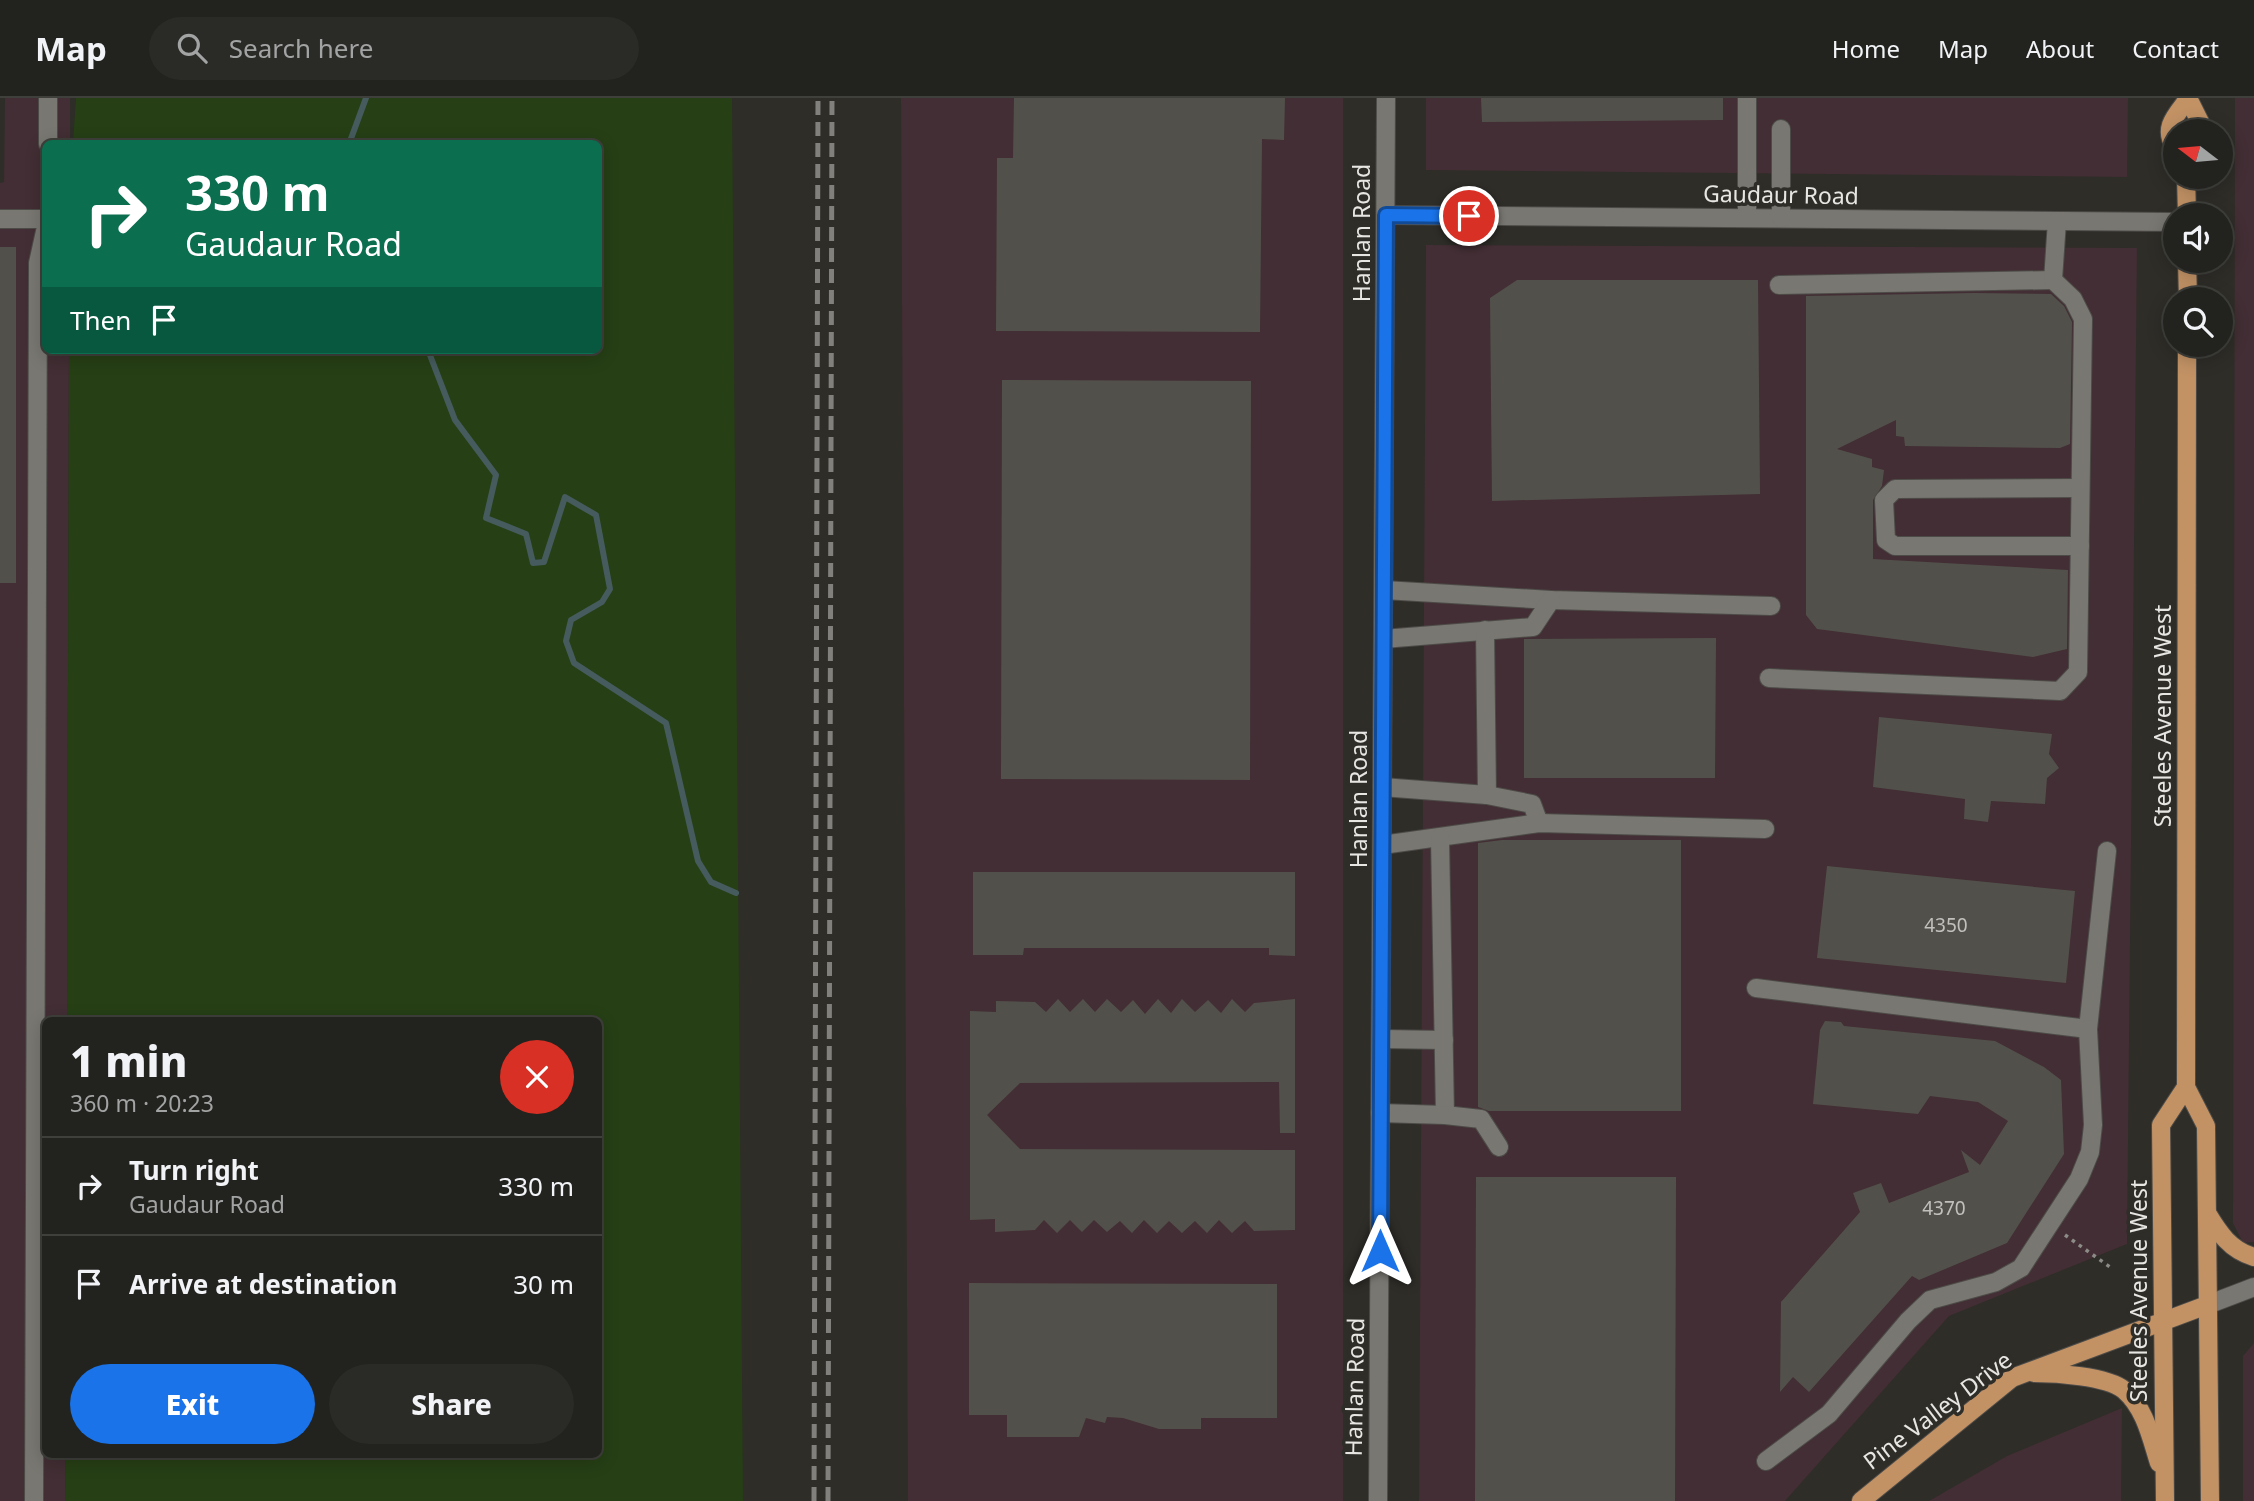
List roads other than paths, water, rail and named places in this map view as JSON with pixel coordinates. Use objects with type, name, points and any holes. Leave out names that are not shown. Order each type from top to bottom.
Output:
[{"type":"main road","points":[[2173,119],[2188,99],[2198,119]]},
{"type":"main road","name":"Steeles Avenue West","points":[[2187,357],[2186,1087],[2206,1126],[2210,1501]]},
{"type":"main road","name":"Steeles Avenue West","points":[[2165,1492],[2161,1125],[2186,1087]]},
{"type":"main road","points":[[2207,1212],[2222,1238],[2244,1254],[2254,1257]]},
{"type":"main road","name":"Pine Valley Drive","points":[[1861,1501],[2022,1373],[2207,1304]]},
{"type":"main road","points":[[2022,1373],[2056,1373],[2096,1380],[2123,1390],[2146,1419],[2165,1492]]},
{"type":"street","points":[[48,98],[48,140]]},
{"type":"street","name":"Hanlan Road","points":[[1378,1501],[1386,98]]},
{"type":"street","points":[[1747,98],[1747,218]]},
{"type":"street","points":[[1781,129],[1781,218]]},
{"type":"street","name":"Gaudaur Road","points":[[1386,215],[2163,222]]},
{"type":"street","points":[[0,219],[42,219]]},
{"type":"street","points":[[2053,280],[2057,221]]},
{"type":"street","points":[[34,1501],[38,277],[42,252]]},
{"type":"street","points":[[1769,678],[2060,691],[2078,672],[2082,319],[2073,299],[2053,280],[1779,285]]},
{"type":"street","points":[[2080,488],[1895,489],[1884,500],[1886,540],[1895,546],[2080,546]]},
{"type":"street","points":[[1384,590],[1551,600],[1771,606]]},
{"type":"street","points":[[1383,639],[1533,627],[1551,600]]},
{"type":"street","points":[[1485,630],[1487,795]]},
{"type":"street","points":[[1382,787],[1487,795],[1532,804],[1539,823]]},
{"type":"street","points":[[1382,845],[1539,823],[1765,829]]},
{"type":"street","points":[[1440,838],[1445,1115]]},
{"type":"street","points":[[1766,1461],[1829,1414],[1908,1321],[1930,1300],[1996,1282],[2021,1268],[2079,1179],[2090,1152],[2094,1125],[2088,1029],[2107,851]]},
{"type":"street","points":[[1756,988],[2088,1029]]},
{"type":"street","points":[[1382,1039],[1444,1040]]},
{"type":"street","points":[[1380,1113],[1481,1119],[1500,1147]]},
{"type":"street","points":[[2207,1304],[2254,1287]]},
{"type":"waterway","points":[[350,140],[366,98]]},
{"type":"waterway","points":[[430,354],[455,420],[496,475],[486,518],[526,534],[533,563],[544,562],[565,497],[596,515],[610,589],[602,602],[571,620],[566,641],[574,663],[666,723],[698,861],[711,882],[736,893]]},
{"type":"railway","points":[[814,1501],[818,98]]},
{"type":"railway","points":[[828,1501],[832,98]]}]
